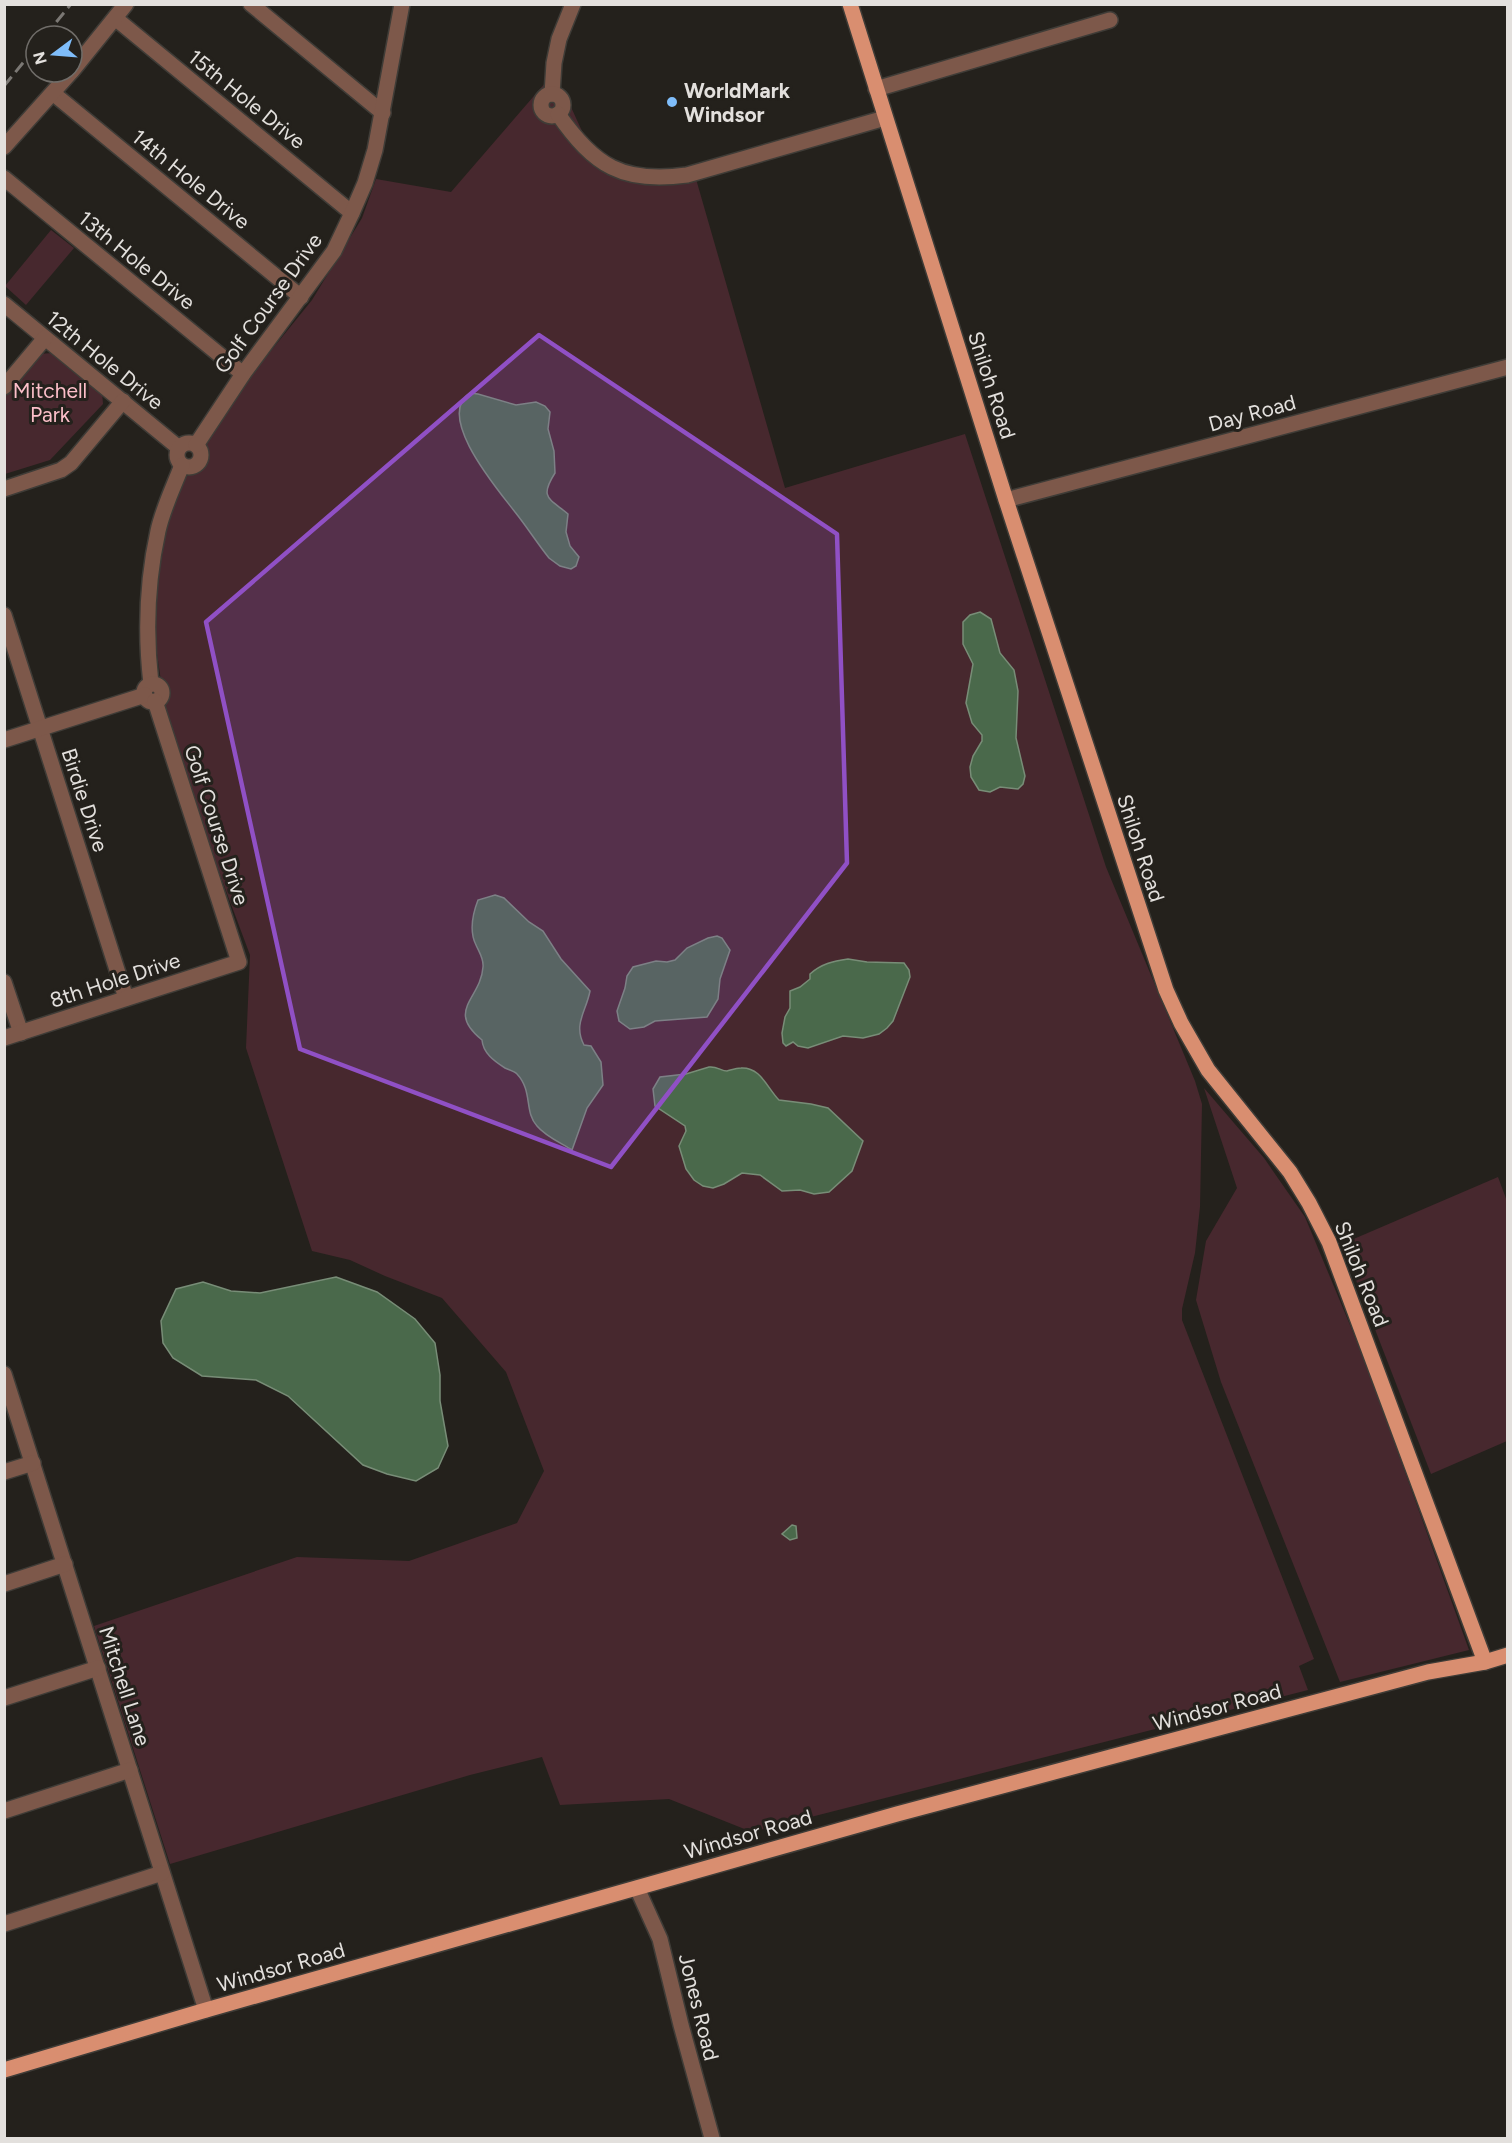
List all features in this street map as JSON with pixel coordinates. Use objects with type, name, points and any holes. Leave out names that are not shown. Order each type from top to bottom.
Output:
[{"type":"main road","name":"Shiloh Road","points":[[850,4],[1006,500],[1166,990],[1181,1023],[1208,1070],[1290,1172],[1329,1242],[1485,1662]]},
{"type":"main road","name":"Windsor Road","points":[[4,2070],[206,2010],[897,1814],[1428,1672],[1485,1662],[1508,1655]]},
{"type":"street","points":[[84,56],[126,4]]},
{"type":"street","points":[[251,4],[383,113]]},
{"type":"street","name":"Golf Course Drive","points":[[195,445],[243,374],[334,251],[352,213],[365,183],[375,150],[402,4]]},
{"type":"street","points":[[573,4],[559,39],[554,63],[552,94],[543,98],[542,109],[550,115],[558,114],[581,146],[597,158],[628,175],[644,178],[687,175],[885,118]]},
{"type":"street","name":"15th Hole Drive","points":[[115,18],[352,213]]},
{"type":"street","points":[[876,89],[1110,20]]},
{"type":"street","points":[[4,147],[62,84]]},
{"type":"street","name":"14th Hole Drive","points":[[54,94],[301,297]]},
{"type":"street","name":"13th Hole Drive","points":[[4,178],[243,374]]},
{"type":"street","name":"12th Hole Drive","points":[[4,304],[179,448]]},
{"type":"street","points":[[4,387],[45,338]]},
{"type":"street","name":"Day Road","points":[[1006,500],[1508,367]]},
{"type":"street","points":[[4,489],[62,470],[71,463],[123,401]]},
{"type":"street","points":[[188,443],[195,445],[200,451],[198,463],[191,467],[182,465],[177,456],[179,448],[188,443]]},
{"type":"street","name":"Golf Course Drive","points":[[182,465],[159,528],[149,585],[147,634],[150,693],[239,962]]},
{"type":"street","name":"Birdie Drive","points":[[4,615],[126,998]]},
{"type":"street","points":[[4,740],[150,693]]},
{"type":"street","name":"8th Hole Drive","points":[[4,1038],[239,962]]},
{"type":"street","points":[[4,982],[21,1033]]},
{"type":"street","name":"Mitchell Lane","points":[[4,1374],[206,2010]]},
{"type":"street","points":[[4,1472],[33,1462]]},
{"type":"street","points":[[4,1584],[65,1564]]},
{"type":"street","points":[[4,1698],[98,1668]]},
{"type":"street","points":[[4,1811],[130,1770]]},
{"type":"street","points":[[4,1923],[162,1873]]},
{"type":"street","name":"Jones Road","points":[[637,1888],[660,1939],[712,2139]]},
{"type":"highlighted area","points":[[539,335],[837,534],[847,863],[611,1167],[300,1049],[206,622]]},
{"type":"green space","points":[[546,82],[565,94],[598,166],[696,179],[785,488],[965,434],[1106,867],[1195,1081],[1202,1104],[1200,1207],[1195,1253],[1182,1309],[1182,1320],[1314,1659],[1299,1666],[1308,1690],[752,1832],[669,1799],[560,1805],[542,1757],[470,1775],[170,1864],[94,1626],[297,1557],[409,1561],[517,1523],[544,1471],[506,1372],[442,1298],[350,1260],[312,1251],[246,1048],[250,955],[216,864],[165,708],[152,620],[167,524],[179,489],[244,384],[312,300],[362,218],[376,179],[451,192]]},
{"type":"green space","points":[[51,230],[74,248],[26,305],[5,286]]},
{"type":"green space","name":"Mitchell Park","points":[[53,353],[102,392],[103,404],[50,460],[5,474],[5,395],[37,354]]},
{"type":"green space","points":[[1204,1088],[1264,1158],[1305,1217],[1365,1361],[1469,1650],[1340,1682],[1221,1382],[1196,1300],[1206,1241],[1237,1188]]},
{"type":"green space","points":[[1498,1177],[1508,1204],[1507,1441],[1431,1474],[1342,1244]]},
{"type":"shaded area","points":[[470,393],[516,405],[536,402],[545,406],[550,412],[548,429],[554,451],[555,473],[547,493],[551,501],[568,514],[566,532],[570,546],[579,557],[576,566],[571,569],[560,566],[549,558],[496,488],[473,453],[464,435],[460,418],[461,404]]},
{"type":"shaded area","points":[[980,612],[991,619],[1000,653],[1014,670],[1018,691],[1016,738],[1025,776],[1023,784],[1018,789],[1000,787],[990,792],[979,790],[971,777],[970,767],[973,756],[982,741],[982,735],[972,723],[966,703],[973,664],[963,644],[963,622],[970,615]]},
{"type":"shaded area","points":[[495,895],[504,898],[529,922],[543,931],[561,959],[590,991],[581,1018],[580,1031],[584,1045],[591,1046],[601,1062],[603,1085],[587,1108],[572,1150],[540,1130],[533,1120],[522,1081],[516,1073],[505,1068],[490,1056],[484,1049],[482,1040],[471,1030],[466,1020],[468,1004],[477,988],[483,967],[482,958],[474,940],[472,922],[478,900]]},
{"type":"shaded area","points":[[717,936],[722,938],[730,950],[720,979],[718,999],[707,1017],[655,1021],[644,1027],[630,1029],[619,1021],[617,1011],[627,976],[633,967],[656,961],[675,960],[687,948]]},
{"type":"shaded area","points":[[848,959],[904,963],[909,970],[910,977],[893,1021],[879,1034],[863,1038],[843,1036],[808,1048],[798,1046],[793,1042],[786,1046],[783,1043],[782,1033],[785,1017],[790,1008],[790,991],[800,987],[810,979],[810,974],[823,965]]},
{"type":"shaded area","points":[[709,1067],[727,1071],[739,1068],[754,1071],[779,1100],[828,1108],[863,1141],[852,1171],[829,1192],[814,1194],[800,1190],[782,1191],[760,1175],[742,1173],[713,1188],[703,1186],[694,1180],[686,1169],[679,1146],[686,1131],[685,1126],[655,1106],[653,1089],[660,1077],[686,1074]]},
{"type":"shaded area","points":[[336,1277],[377,1292],[415,1319],[435,1343],[440,1375],[440,1401],[448,1446],[438,1468],[416,1481],[363,1465],[288,1396],[256,1380],[202,1376],[173,1358],[163,1343],[161,1321],[176,1289],[203,1282],[231,1291],[260,1293]]},
{"type":"shaded area","points":[[792,1525],[796,1526],[797,1538],[790,1540],[782,1534]]},
{"type":"railway","points":[[55,24],[71,4]]},
{"type":"railway","points":[[4,86],[24,62]]},
{"type":"place","name":"WorldMark Windsor","points":[[672,102]]}]
